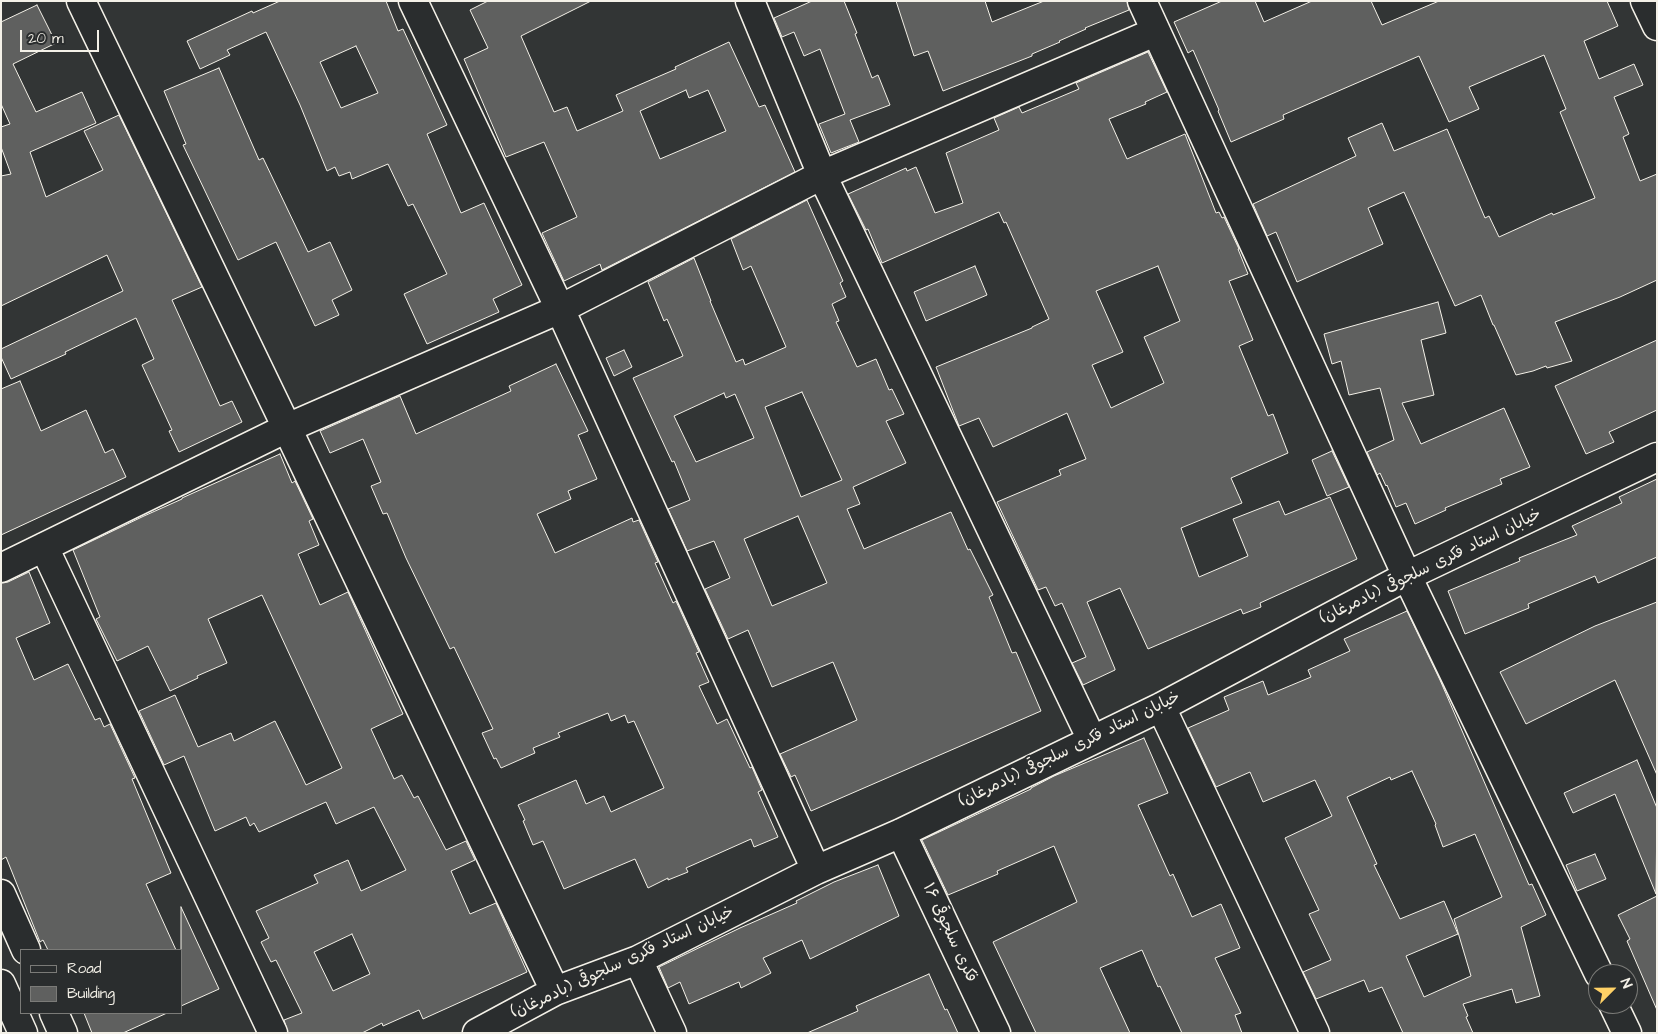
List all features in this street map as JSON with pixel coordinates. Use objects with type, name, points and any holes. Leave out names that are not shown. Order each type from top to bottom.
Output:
[{"type":"street","points":[[81,1],[555,991]]},
{"type":"street","points":[[413,1],[560,309],[816,870]]},
{"type":"street","points":[[750,1],[822,174],[1092,740]]},
{"type":"street","points":[[1142,1],[1408,576],[1594,964]]},
{"type":"street","points":[[1645,1],[1657,26]]},
{"type":"street","points":[[1,568],[287,428],[560,309],[822,174],[1155,32]]},
{"type":"street","name":"خیابان استاد فکری سلجوقی (بادمرغان)","points":[[478,1033],[555,991],[638,960],[816,870],[901,833],[1161,707],[1408,576],[1657,457]]},
{"type":"street","points":[[44,547],[272,1033]]},
{"type":"street","points":[[1161,707],[1315,1033]]},
{"type":"street","name":"فکری سلجوقی ۱۶","points":[[901,833],[996,1033]]},
{"type":"street","points":[[1,894],[26,949]]},
{"type":"street","points":[[638,960],[672,1033]]},
{"type":"street","points":[[1,984],[23,1033]]},
{"type":"street","points":[[54,1014],[63,1033]]},
{"type":"street","points":[[1618,1014],[1627,1033]]},
{"type":"building","points":[[280,1],[386,1],[398,31],[403,29],[447,125],[427,134],[461,213],[484,203],[522,285],[493,299],[499,312],[427,344],[404,294],[447,274],[413,204],[408,206],[388,164],[352,179],[350,172],[339,176],[335,167],[327,171],[300,105],[266,32],[227,50],[230,55],[200,69],[187,41],[252,11],[253,13]],"holes":[[[356,46],[378,93],[341,108],[320,62]]]},
{"type":"building","points":[[488,1],[591,1],[521,36],[554,112],[567,107],[577,131],[623,111],[616,95],[676,69],[675,67],[729,42],[759,107],[765,105],[795,172],[602,270],[600,264],[564,281],[542,233],[577,217],[544,142],[506,157],[464,59],[488,48],[470,10]],"holes":[[[686,90],[689,98],[708,90],[726,131],[660,159],[640,111]]]},
{"type":"building","points":[[812,1],[844,1],[872,78],[878,75],[890,105],[850,120],[859,142],[831,153],[819,124],[845,114],[820,49],[804,56],[794,32],[782,37],[774,18]]},
{"type":"building","points":[[896,1],[985,1],[992,22],[1044,1],[1127,1],[1129,10],[1085,28],[1060,42],[1032,54],[1032,56],[943,91],[928,51],[914,56]]},
{"type":"building","points":[[1222,1],[1255,1],[1264,22],[1312,1],[1371,1],[1382,25],[1439,1],[1607,1],[1618,26],[1584,41],[1599,79],[1634,64],[1643,85],[1614,97],[1629,134],[1623,137],[1640,181],[1657,174],[1657,280],[1620,297],[1555,322],[1572,361],[1516,375],[1481,295],[1455,306],[1404,192],[1368,208],[1383,244],[1297,282],[1276,232],[1267,236],[1253,204],[1356,156],[1348,138],[1382,123],[1394,151],[1447,129],[1485,218],[1489,216],[1499,237],[1552,213],[1553,215],[1595,198],[1560,112],[1566,109],[1544,55],[1469,87],[1479,109],[1449,122],[1419,56],[1283,115],[1284,119],[1231,142],[1193,50],[1188,53],[1174,22]]},
{"type":"building","points":[[37,5],[56,43],[13,64],[36,112],[82,92],[96,123],[30,152],[46,197],[103,170],[84,131],[119,115],[202,287],[172,300],[220,406],[232,401],[242,422],[179,452],[169,431],[172,430],[142,365],[154,359],[136,318],[65,352],[66,354],[11,379],[1,357],[1,349],[123,291],[107,255],[1,306],[1,176],[11,174],[1,147],[1,127],[10,124],[1,104],[1,22]]},
{"type":"building","points":[[1148,52],[1167,92],[1145,102],[1146,104],[1109,119],[1127,159],[1185,134],[1216,213],[1219,212],[1222,218],[1224,217],[1248,274],[1229,281],[1253,340],[1239,346],[1268,416],[1273,414],[1288,453],[1231,478],[1242,503],[1181,528],[1199,577],[1248,556],[1233,519],[1279,501],[1285,515],[1330,497],[1357,559],[1260,603],[1261,607],[1243,614],[1241,609],[1148,649],[1120,588],[1087,602],[1115,670],[1083,685],[1072,663],[1086,657],[1062,603],[1055,606],[1046,587],[1038,590],[997,502],[1061,475],[1059,470],[1086,459],[1067,413],[993,447],[979,418],[959,426],[936,367],[1032,328],[1049,319],[1006,222],[1004,223],[999,212],[882,263],[868,229],[866,230],[848,194],[906,168],[907,171],[916,167],[935,213],[963,203],[946,153],[999,130],[994,118],[1019,107],[1022,113],[1079,89],[1076,83]],"holes":[[[1158,266],[1180,321],[1144,337],[1164,383],[1111,408],[1092,365],[1123,352],[1096,291]]]},
{"type":"building","points":[[219,68],[259,160],[263,158],[308,252],[330,242],[352,290],[332,300],[339,315],[315,326],[276,242],[238,260],[183,145],[186,144],[164,91]]},
{"type":"building","points":[[807,200],[843,281],[840,283],[846,297],[832,304],[839,321],[836,322],[857,367],[876,359],[889,390],[892,389],[904,414],[886,421],[906,463],[853,487],[860,504],[847,509],[864,549],[951,512],[968,550],[970,549],[993,595],[989,597],[1012,653],[1016,652],[1041,711],[811,811],[795,775],[791,777],[780,754],[857,720],[833,662],[772,687],[748,630],[728,639],[705,589],[730,578],[714,541],[687,551],[668,509],[690,500],[674,461],[672,462],[633,378],[683,356],[667,319],[664,321],[648,282],[694,258],[736,362],[743,359],[745,365],[786,347],[751,266],[743,270],[731,239]],"holes":[[[802,392],[842,480],[801,497],[765,407]],[[724,393],[726,398],[735,394],[754,438],[696,462],[674,416]],[[798,516],[827,583],[772,606],[744,539]]]},
{"type":"building","points":[[975,266],[987,295],[926,321],[914,292]]},
{"type":"building","points":[[1438,302],[1446,333],[1421,340],[1434,395],[1402,403],[1421,444],[1504,408],[1530,467],[1500,479],[1502,484],[1445,508],[1446,510],[1415,524],[1406,503],[1396,507],[1387,485],[1380,473],[1377,475],[1367,452],[1394,440],[1380,388],[1349,395],[1341,361],[1332,364],[1324,334]]},
{"type":"building","points":[[1657,340],[1657,410],[1609,432],[1614,442],[1586,454],[1555,386]]},
{"type":"building","points":[[624,350],[632,367],[614,376],[606,358]]},
{"type":"building","points":[[556,364],[588,431],[578,435],[597,479],[568,491],[571,499],[537,514],[555,553],[632,518],[633,522],[639,520],[658,562],[655,563],[673,603],[676,601],[699,652],[696,653],[709,682],[699,686],[717,724],[727,719],[762,790],[758,792],[778,837],[754,847],[751,839],[686,868],[688,872],[668,880],[668,878],[648,888],[635,859],[564,889],[543,841],[533,845],[518,805],[576,780],[586,804],[604,796],[611,812],[664,788],[634,721],[628,723],[625,715],[611,721],[608,713],[558,733],[560,737],[533,748],[535,753],[501,768],[496,758],[494,759],[482,733],[493,729],[454,647],[450,649],[406,558],[387,513],[383,514],[371,486],[381,482],[363,439],[330,453],[320,431],[400,396],[416,434],[511,391],[509,386]]},
{"type":"building","points":[[20,381],[41,431],[86,410],[105,453],[113,449],[126,477],[1,535],[1,389]]},
{"type":"building","points":[[1332,451],[1349,487],[1327,496],[1312,460]]},
{"type":"building","points":[[280,454],[292,483],[295,481],[313,519],[309,521],[319,545],[298,554],[320,605],[348,592],[403,714],[371,729],[394,779],[402,775],[414,798],[418,796],[446,850],[466,841],[475,860],[451,871],[470,914],[496,903],[527,972],[423,1019],[419,1010],[383,1026],[382,1023],[362,1033],[288,1033],[284,1020],[302,1013],[276,960],[271,962],[261,942],[269,938],[256,911],[318,883],[314,875],[348,860],[361,891],[406,870],[374,807],[336,824],[326,802],[259,832],[254,823],[250,826],[246,817],[215,831],[184,756],[164,765],[139,711],[175,695],[198,747],[231,733],[234,741],[275,721],[306,785],[342,768],[262,595],[208,619],[227,663],[197,676],[198,678],[170,691],[148,646],[117,661],[96,619],[100,617],[73,550]],"holes":[[[352,934],[370,974],[333,991],[314,952]]]},
{"type":"building","points":[[1657,479],[1657,557],[1598,583],[1595,576],[1528,604],[1529,608],[1465,634],[1448,591],[1520,561],[1519,558],[1577,535],[1572,526],[1622,503],[1619,497]]},
{"type":"building","points":[[29,572],[50,623],[16,638],[34,680],[68,664],[95,720],[100,718],[104,727],[110,724],[135,778],[132,779],[171,873],[146,884],[176,949],[48,949],[43,940],[40,942],[6,857],[1,860],[1,583],[8,582]]},
{"type":"building","points":[[1657,602],[1657,775],[1615,680],[1526,724],[1500,672],[1595,626]]},
{"type":"building","points":[[1407,611],[1440,680],[1529,885],[1532,884],[1546,915],[1521,927],[1540,996],[1516,1003],[1512,989],[1463,1004],[1473,1033],[1403,1033],[1382,987],[1369,992],[1364,980],[1316,999],[1303,972],[1331,960],[1309,914],[1319,910],[1285,838],[1332,816],[1315,780],[1263,802],[1250,772],[1216,787],[1188,728],[1229,710],[1224,697],[1263,681],[1268,695],[1311,677],[1308,670],[1350,651],[1344,639]],"holes":[[[1412,771],[1436,824],[1443,847],[1475,834],[1502,897],[1454,919],[1471,976],[1424,997],[1406,956],[1458,934],[1444,901],[1400,919],[1374,865],[1377,864],[1347,797],[1390,777],[1391,780]]]},
{"type":"building","points":[[1144,738],[1168,793],[1138,805],[1170,876],[1173,874],[1192,917],[1221,904],[1240,948],[1215,958],[1241,1013],[1235,1015],[1242,1033],[1182,1033],[1160,986],[1158,987],[1142,950],[1100,968],[1130,1033],[1036,1033],[993,942],[1077,902],[1054,846],[997,871],[998,874],[948,895],[922,840],[1031,789],[1054,776]]},
{"type":"building","points":[[1637,760],[1657,808],[1656,894],[1615,794],[1573,813],[1564,793]]},
{"type":"building","points":[[1595,854],[1606,879],[1577,891],[1566,865]]},
{"type":"building","points":[[878,865],[899,916],[810,959],[802,940],[763,958],[771,973],[741,988],[739,982],[689,1004],[680,982],[668,988],[659,967],[797,903],[796,901],[834,882]]},
{"type":"building","points":[[1657,896],[1657,1010],[1627,941],[1630,939],[1618,915]]},
{"type":"building","points":[[181,907],[219,989],[182,1006],[182,949]]},
{"type":"building","points":[[929,974],[945,1010],[947,1009],[958,1033],[807,1033],[858,1011],[856,1006]]},
{"type":"building","points":[[84,1014],[165,1014],[123,1033],[92,1033]]}]
